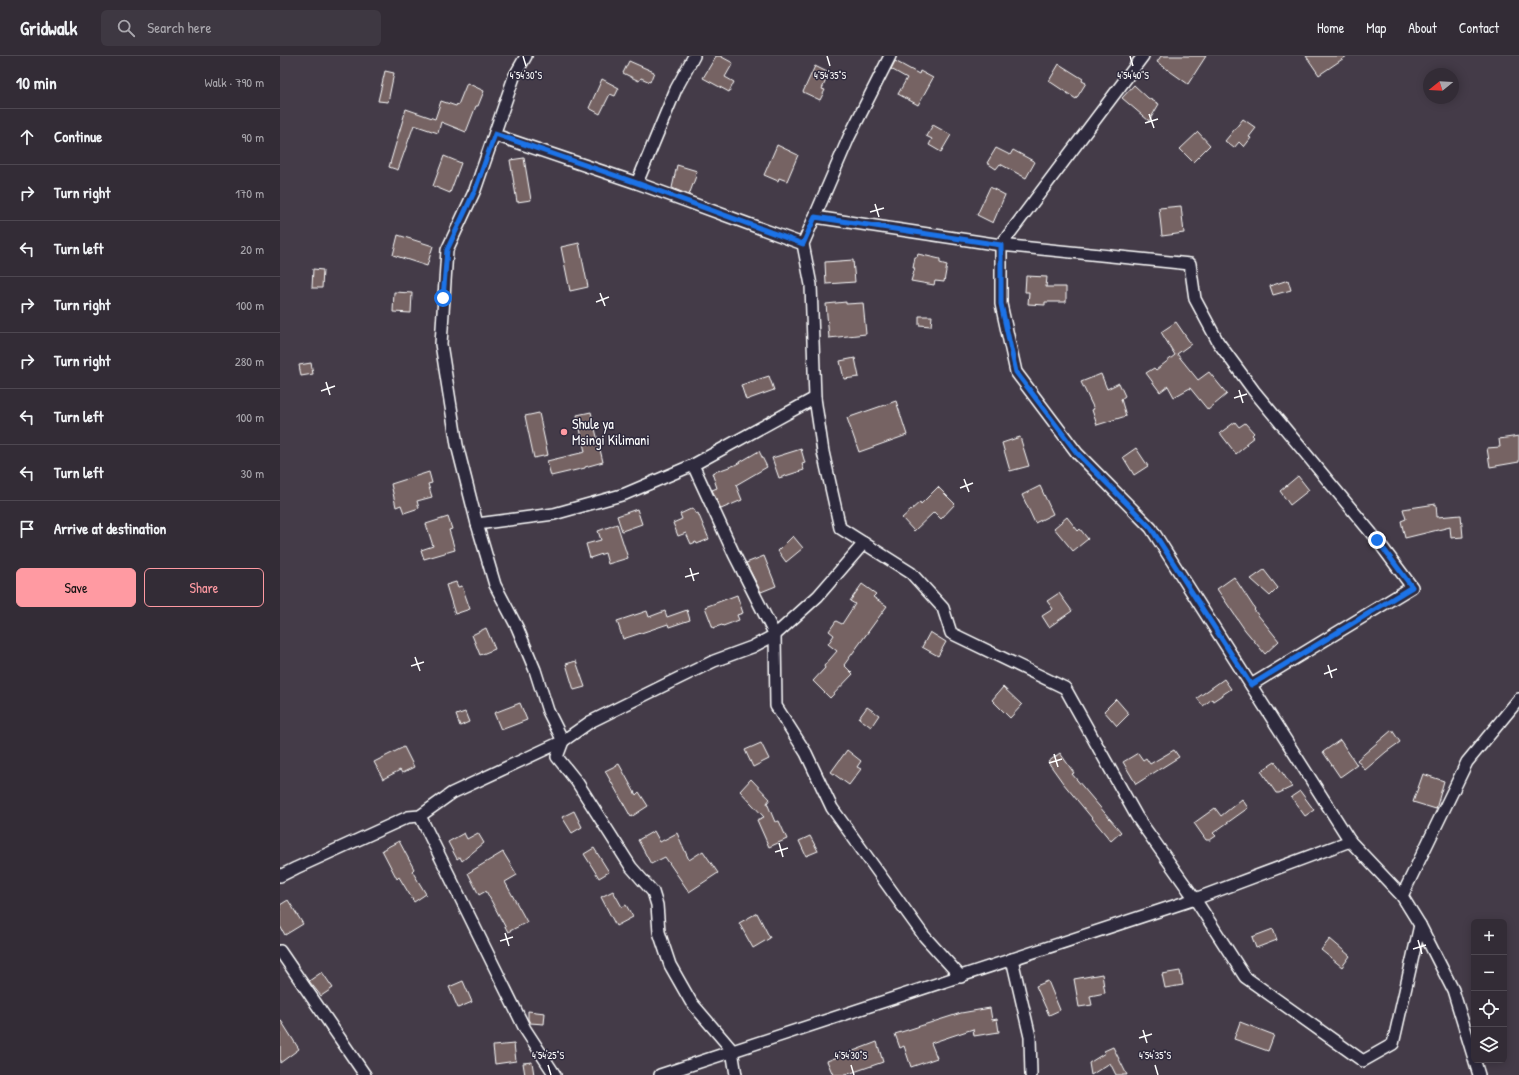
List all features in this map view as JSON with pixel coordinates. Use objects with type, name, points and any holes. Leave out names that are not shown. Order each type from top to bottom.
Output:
[{"type":"street","points":[[526,56],[514,77],[475,190],[447,250],[441,344],[457,445],[477,524],[495,585],[517,627],[535,670],[548,711],[563,741],[557,757],[576,782],[631,867],[652,892],[657,905],[659,932],[670,965],[691,1002],[732,1050],[736,1075]]},
{"type":"street","points":[[637,183],[676,89],[694,56]]},
{"type":"street","points":[[890,56],[848,137],[803,244],[811,285],[815,398],[823,452],[840,528],[911,573],[943,608],[951,633],[1065,688],[1137,817],[1194,899],[1245,977],[1364,1061],[1393,1044],[1420,925]]},
{"type":"street","points":[[1143,56],[1001,245],[1001,304],[1016,372],[1077,453],[1151,528],[1350,841],[1402,896],[1420,925],[1453,990],[1478,1075]]},
{"type":"street","points":[[495,134],[637,183],[803,244]]},
{"type":"street","points":[[815,217],[1001,245],[1190,264],[1195,299],[1218,342],[1254,391],[1377,540],[1412,587],[1251,685]]},
{"type":"street","points":[[477,524],[554,514],[626,494],[693,465],[815,398]]},
{"type":"street","points":[[693,465],[734,554],[775,635],[776,706],[806,753],[832,808],[924,936],[961,977]]},
{"type":"street","points":[[280,876],[408,817],[420,816],[452,793],[563,741],[590,722],[677,678],[714,661],[752,647],[775,635],[818,596],[864,543]]},
{"type":"street","points":[[1402,896],[1467,762],[1519,699]]},
{"type":"street","points":[[420,816],[525,1029],[555,1075]]},
{"type":"street","points":[[660,1075],[732,1050],[961,977],[1194,899],[1350,841]]},
{"type":"street","points":[[280,951],[364,1075]]},
{"type":"street","points":[[1012,959],[1030,1037],[1031,1075]]},
{"type":"building","points":[[716,56],[720,56],[733,63],[725,77],[734,82],[729,92],[703,78]]},
{"type":"building","points":[[1161,56],[1206,56],[1188,84],[1157,62]]},
{"type":"building","points":[[1306,56],[1347,56],[1319,75]]},
{"type":"building","points":[[629,61],[654,72],[650,82],[641,78],[639,81],[623,73]]},
{"type":"building","points":[[895,61],[919,74],[920,71],[933,78],[918,105],[898,94],[907,78],[891,69]]},
{"type":"building","points":[[1059,64],[1083,79],[1082,81],[1086,83],[1076,99],[1049,81]]},
{"type":"building","points":[[815,66],[829,73],[822,89],[825,90],[820,100],[803,92]]},
{"type":"building","points":[[385,71],[394,73],[388,102],[378,101]]},
{"type":"building","points":[[602,79],[619,88],[615,96],[610,94],[600,114],[589,108]]},
{"type":"building","points":[[467,83],[484,91],[478,106],[476,106],[466,132],[441,122],[438,133],[414,125],[398,170],[389,167],[406,109],[435,119],[441,101],[456,106],[457,104],[458,105]]},
{"type":"building","points":[[1134,85],[1148,98],[1159,104],[1149,121],[1122,98]]},
{"type":"building","points":[[1243,119],[1256,128],[1244,147],[1239,142],[1234,148],[1225,141]]},
{"type":"building","points":[[933,125],[951,135],[941,152],[929,145],[932,139],[926,136]]},
{"type":"building","points":[[1198,132],[1210,145],[1193,162],[1180,149]]},
{"type":"building","points":[[777,145],[798,155],[787,181],[779,178],[778,181],[764,175]]},
{"type":"building","points":[[996,148],[1010,155],[1013,150],[1035,162],[1026,178],[1000,164],[996,169],[987,163]]},
{"type":"building","points":[[444,156],[461,163],[450,193],[433,186]]},
{"type":"building","points":[[524,158],[531,200],[517,202],[510,160]]},
{"type":"building","points":[[677,165],[697,171],[689,195],[672,188]]},
{"type":"building","points":[[990,187],[1005,195],[993,223],[977,215]]},
{"type":"building","points":[[1181,206],[1184,233],[1162,236],[1159,208]]},
{"type":"building","points":[[398,235],[433,246],[427,266],[393,255]]},
{"type":"building","points":[[579,243],[588,287],[570,291],[561,247]]},
{"type":"building","points":[[918,254],[940,259],[940,263],[947,265],[944,282],[935,281],[934,285],[911,281],[915,268],[913,268],[915,257],[917,257]]},
{"type":"building","points":[[853,260],[855,282],[826,284],[825,262]]},
{"type":"building","points":[[313,269],[323,270],[322,288],[312,288]]},
{"type":"building","points":[[1026,276],[1047,277],[1046,287],[1066,287],[1066,302],[1045,302],[1045,305],[1028,304],[1029,292],[1025,292]]},
{"type":"building","points":[[1288,280],[1291,290],[1273,295],[1270,286]]},
{"type":"building","points":[[394,292],[412,293],[411,313],[393,312]]},
{"type":"building","points":[[846,302],[846,304],[863,303],[866,334],[829,338],[826,304]]},
{"type":"building","points":[[919,316],[932,316],[931,326],[919,325]]},
{"type":"building","points":[[1176,322],[1191,344],[1177,354],[1198,380],[1209,372],[1227,394],[1208,410],[1190,388],[1174,397],[1168,386],[1160,392],[1146,373],[1154,368],[1156,370],[1175,355],[1161,332]]},
{"type":"building","points":[[855,358],[859,377],[844,379],[840,361]]},
{"type":"building","points":[[311,363],[313,374],[301,376],[299,365]]},
{"type":"building","points":[[1101,374],[1107,389],[1119,383],[1125,396],[1121,399],[1126,416],[1097,425],[1092,410],[1094,409],[1081,382]]},
{"type":"building","points":[[769,376],[774,390],[746,400],[741,385]]},
{"type":"building","points":[[896,401],[907,435],[859,452],[847,418]]},
{"type":"building","points":[[591,412],[603,462],[551,476],[547,461],[585,452],[577,415]]},
{"type":"building","points":[[539,413],[548,455],[534,458],[525,416]]},
{"type":"building","points":[[1235,422],[1239,427],[1245,423],[1254,433],[1252,435],[1254,437],[1236,454],[1220,433]]},
{"type":"building","points":[[1519,436],[1519,462],[1490,467],[1487,448],[1500,447],[1499,439]]},
{"type":"building","points":[[1020,437],[1029,466],[1010,471],[1002,443]]},
{"type":"building","points":[[1136,448],[1148,466],[1134,475],[1123,457]]},
{"type":"building","points":[[801,449],[805,463],[802,464],[804,470],[779,478],[772,458]]},
{"type":"building","points":[[759,451],[767,467],[736,485],[742,500],[721,509],[712,490],[717,488],[712,473],[735,465]]},
{"type":"building","points":[[429,472],[432,483],[428,484],[432,497],[417,501],[419,508],[404,513],[401,505],[396,507],[391,484]]},
{"type":"building","points":[[1298,476],[1309,490],[1290,505],[1280,491]]},
{"type":"building","points":[[1040,486],[1053,514],[1035,523],[1022,495]]},
{"type":"building","points":[[938,487],[955,504],[941,519],[934,512],[914,531],[902,518],[920,502],[921,504]]},
{"type":"building","points":[[1436,504],[1437,517],[1461,515],[1463,537],[1451,538],[1450,527],[1405,538],[1401,521],[1406,519],[1403,509]]},
{"type":"building","points":[[693,508],[696,514],[698,513],[709,539],[697,544],[696,542],[691,544],[686,533],[678,536],[673,523],[682,519],[680,514]]},
{"type":"building","points":[[637,509],[642,524],[622,531],[617,516]]},
{"type":"building","points":[[448,517],[452,529],[449,530],[455,550],[424,559],[421,550],[433,546],[426,524]]},
{"type":"building","points":[[1067,517],[1078,531],[1080,529],[1088,539],[1073,551],[1054,528]]},
{"type":"building","points":[[617,524],[628,558],[608,564],[605,553],[590,558],[586,544],[601,540],[598,531]]},
{"type":"building","points":[[793,536],[803,548],[786,562],[778,551]]},
{"type":"building","points":[[764,556],[776,586],[761,592],[746,563]]},
{"type":"building","points":[[1264,570],[1278,588],[1270,596],[1251,579]]},
{"type":"building","points":[[1234,577],[1255,609],[1254,610],[1279,641],[1265,654],[1245,630],[1217,589]]},
{"type":"building","points":[[456,582],[458,587],[462,586],[470,609],[455,614],[446,585]]},
{"type":"building","points":[[862,584],[876,594],[873,597],[887,606],[844,665],[853,674],[830,698],[813,681],[825,668],[824,666],[837,651],[828,644],[834,635],[829,631],[836,621],[842,624],[855,604],[850,601]]},
{"type":"building","points":[[1059,593],[1072,611],[1049,627],[1042,616],[1053,609],[1047,601]]},
{"type":"building","points":[[737,595],[743,613],[737,615],[739,620],[713,628],[705,607]]},
{"type":"building","points":[[687,610],[690,620],[669,627],[668,624],[623,639],[617,621],[647,611],[649,617],[665,611],[667,617]]},
{"type":"building","points":[[486,628],[495,649],[480,655],[472,635]]},
{"type":"building","points":[[930,632],[946,642],[938,656],[922,647]]},
{"type":"building","points":[[576,661],[585,687],[574,690],[566,664]]},
{"type":"building","points":[[1224,679],[1231,689],[1213,701],[1212,699],[1203,706],[1197,698]]},
{"type":"building","points":[[1003,687],[1022,705],[1010,718],[992,700]]},
{"type":"building","points":[[1116,699],[1129,714],[1117,726],[1104,711]]},
{"type":"building","points":[[520,703],[527,720],[501,730],[494,713]]},
{"type":"building","points":[[867,707],[879,715],[871,727],[859,718]]},
{"type":"building","points":[[465,712],[469,722],[460,726],[456,715]]},
{"type":"building","points":[[1392,730],[1400,742],[1365,770],[1357,760]]},
{"type":"building","points":[[1340,740],[1357,765],[1340,777],[1323,752]]},
{"type":"building","points":[[761,743],[769,759],[753,767],[745,750]]},
{"type":"building","points":[[404,747],[414,767],[402,773],[400,770],[383,779],[374,762]]},
{"type":"building","points":[[847,750],[861,761],[857,767],[861,769],[849,785],[831,772]]},
{"type":"building","points":[[1174,750],[1179,757],[1136,784],[1123,762],[1138,753],[1143,760],[1146,758],[1150,764]]},
{"type":"building","points":[[1060,753],[1074,773],[1072,774],[1121,832],[1111,841],[1063,783],[1048,762]]},
{"type":"building","points":[[1275,762],[1292,787],[1279,793],[1276,793],[1261,771]]},
{"type":"building","points":[[619,764],[636,795],[639,792],[648,806],[631,817],[605,771]]},
{"type":"building","points":[[1423,774],[1444,781],[1436,809],[1413,802]]},
{"type":"building","points":[[751,779],[770,799],[767,803],[775,822],[779,821],[787,839],[769,847],[757,820],[764,817],[740,791]]},
{"type":"building","points":[[1300,791],[1314,810],[1305,816],[1291,797]]},
{"type":"building","points":[[1242,799],[1248,808],[1213,833],[1216,836],[1210,840],[1206,840],[1194,823],[1215,808],[1221,816]]},
{"type":"building","points":[[574,811],[582,827],[572,833],[562,817]]},
{"type":"building","points":[[654,831],[660,842],[677,833],[689,860],[703,851],[718,873],[689,892],[665,857],[651,864],[638,840]]},
{"type":"building","points":[[464,833],[467,839],[478,833],[484,843],[462,861],[460,857],[457,859],[448,842]]},
{"type":"building","points":[[810,836],[818,851],[806,856],[799,841]]},
{"type":"building","points":[[399,841],[414,869],[412,871],[426,894],[414,902],[399,877],[397,879],[382,850]]},
{"type":"building","points":[[594,848],[609,872],[599,878],[584,854]]},
{"type":"building","points":[[503,852],[517,875],[505,882],[527,922],[508,932],[486,891],[479,895],[468,873]]},
{"type":"building","points":[[613,891],[622,907],[626,905],[633,917],[616,926],[601,897]]},
{"type":"building","points":[[288,900],[303,924],[285,935],[280,926],[280,905]]},
{"type":"building","points":[[757,913],[770,938],[753,948],[739,923]]},
{"type":"building","points":[[1273,929],[1277,940],[1256,948],[1252,937]]},
{"type":"building","points":[[1330,939],[1350,956],[1342,967],[1321,950]]},
{"type":"building","points":[[1180,971],[1183,985],[1165,988],[1162,974]]},
{"type":"building","points":[[322,972],[333,988],[321,996],[309,981]]},
{"type":"building","points":[[1102,974],[1105,993],[1090,996],[1092,1005],[1079,1007],[1074,979]]},
{"type":"building","points":[[463,981],[472,1002],[458,1008],[449,987]]},
{"type":"building","points":[[1048,981],[1060,1010],[1049,1015],[1036,986]]},
{"type":"building","points":[[990,1008],[992,1020],[997,1019],[999,1032],[974,1036],[973,1029],[931,1043],[937,1058],[911,1067],[904,1046],[900,1048],[895,1034],[961,1013]]},
{"type":"building","points":[[528,1011],[545,1013],[544,1024],[530,1023],[528,1019]]},
{"type":"building","points":[[280,1019],[299,1049],[280,1063]]},
{"type":"building","points":[[1240,1022],[1274,1035],[1268,1051],[1234,1039]]},
{"type":"building","points":[[877,1042],[883,1062],[845,1075],[833,1075],[827,1061]]},
{"type":"building","points":[[514,1044],[516,1061],[495,1064],[493,1046]]},
{"type":"building","points":[[1113,1047],[1127,1075],[1116,1075],[1110,1063],[1091,1075],[1089,1063],[1105,1053],[1104,1051]]},
{"type":"building","points":[[532,1062],[534,1075],[525,1075],[523,1063]]},
{"type":"place","name":"Shule ya Msingi Kilimani","points":[[564,432]]},
{"type":"route","points":[[443,298],[447,250],[475,190],[495,134],[637,183],[803,244],[815,217],[1001,245],[1001,304],[1016,372],[1077,453],[1151,528],[1251,685],[1412,587],[1377,540]]}]
